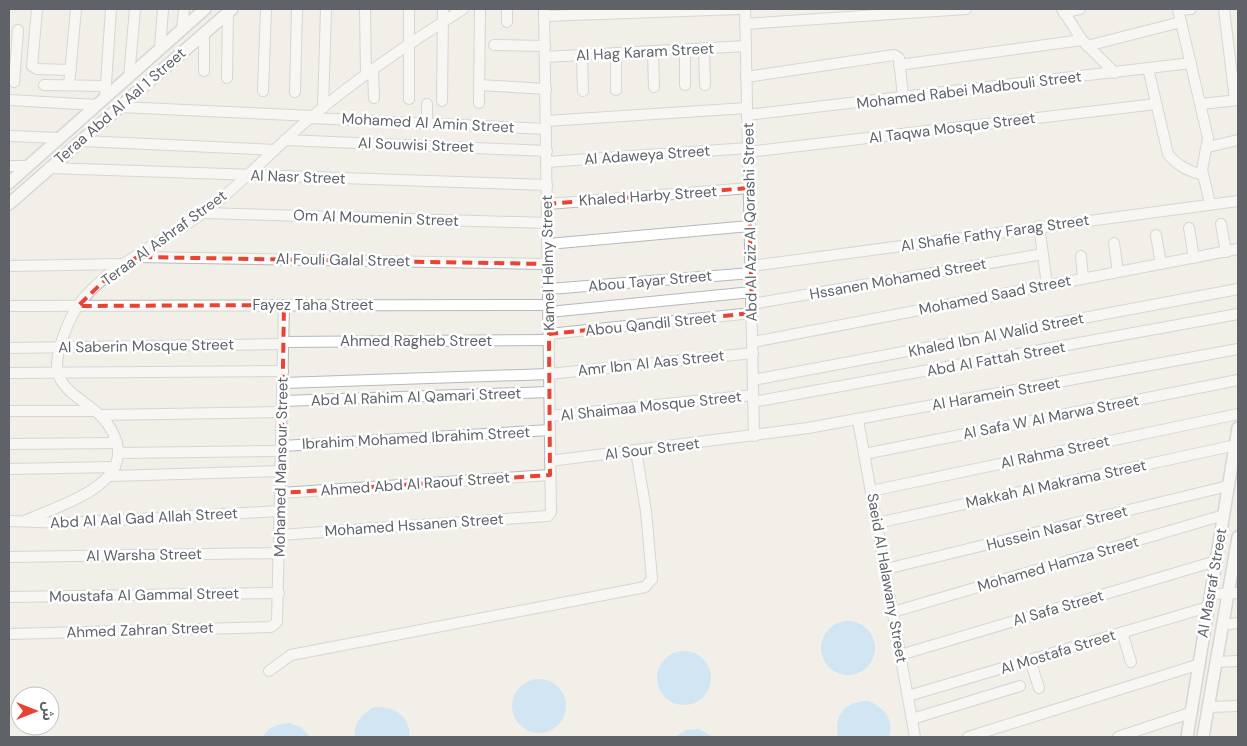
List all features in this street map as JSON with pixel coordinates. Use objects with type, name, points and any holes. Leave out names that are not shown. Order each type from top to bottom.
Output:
[{"type":"street","points":[[37,9],[32,64],[37,69],[71,70]]},
{"type":"street","points":[[69,86],[76,9]]},
{"type":"street","points":[[9,100],[101,102],[106,86],[112,9]]},
{"type":"street","points":[[129,76],[135,9]]},
{"type":"street","points":[[160,48],[163,9]]},
{"type":"street","points":[[182,29],[184,9]]},
{"type":"street","name":"Teraa Abd Al Aal 1 Street","points":[[9,183],[205,9]]},
{"type":"street","points":[[263,91],[266,9]]},
{"type":"street","points":[[294,92],[297,9]]},
{"type":"street","points":[[323,108],[326,9]]},
{"type":"street","points":[[366,9],[369,72],[374,98]]},
{"type":"street","points":[[409,9],[409,98]]},
{"type":"street","points":[[442,101],[443,9]]},
{"type":"street","name":"Teraa Al Ashraf Street","points":[[58,372],[60,348],[67,326],[78,306],[123,264],[137,257],[204,213],[323,108],[409,43],[463,9]]},
{"type":"street","points":[[479,103],[480,9]]},
{"type":"street","points":[[507,9],[507,22]]},
{"type":"street","points":[[544,13],[738,9]]},
{"type":"street","name":"Abd Al Aziz Al Qorashi Street","points":[[745,9],[752,269],[754,436]]},
{"type":"street","points":[[746,24],[966,9]]},
{"type":"street","points":[[1080,9],[1063,11],[1085,43],[1115,73]]},
{"type":"street","points":[[1191,9],[1178,10],[1201,104],[1208,147],[1203,175],[1210,203]]},
{"type":"street","points":[[1201,104],[1237,100],[1234,61],[1224,9]]},
{"type":"street","points":[[226,78],[230,10]]},
{"type":"street","name":"Teraa Abd Al Aal 1 Street","points":[[9,204],[230,10]]},
{"type":"street","name":"Kamel Helmy Street","points":[[544,13],[552,509],[548,516]]},
{"type":"street","points":[[746,76],[1085,43],[1181,22]]},
{"type":"street","points":[[14,82],[14,30],[35,31]]},
{"type":"street","points":[[204,33],[204,71]]},
{"type":"street","points":[[494,46],[545,46]]},
{"type":"street","name":"Al Hag Karam Street","points":[[545,57],[746,46]]},
{"type":"street","points":[[704,49],[705,85]]},
{"type":"street","points":[[684,50],[685,85]]},
{"type":"street","points":[[653,51],[654,87]]},
{"type":"street","points":[[616,53],[616,90]]},
{"type":"street","points":[[582,55],[583,91]]},
{"type":"street","points":[[898,60],[903,97]]},
{"type":"street","name":"Mohamed Rabei Madbouli Street","points":[[546,125],[747,112],[903,97],[1191,63]]},
{"type":"street","points":[[1148,68],[1168,154],[1175,163],[1203,175]]},
{"type":"street","points":[[44,85],[106,86]]},
{"type":"street","points":[[479,85],[546,89]]},
{"type":"street","points":[[427,104],[427,123]]},
{"type":"street","name":"Al Taqwa Mosque Street","points":[[748,150],[1156,104]]},
{"type":"street","name":"Mohamed Al Amin Street","points":[[120,107],[427,123],[546,125]]},
{"type":"street","points":[[9,136],[55,142],[61,158]]},
{"type":"street","name":"Al Souwisi Street","points":[[285,140],[547,150]]},
{"type":"street","points":[[1208,147],[1238,140]]},
{"type":"street","points":[[82,141],[274,150]]},
{"type":"street","name":"Al Adaweya Street","points":[[547,162],[748,150]]},
{"type":"street","points":[[9,166],[28,166]]},
{"type":"street","name":"Al Nasr Street","points":[[49,168],[547,185]]},
{"type":"street","name":"Khaled Harby Street","points":[[548,204],[749,188]]},
{"type":"street","name":"Al Shafie Fathy Farag Street","points":[[752,269],[1039,226],[1210,203],[1238,201]]},
{"type":"street","name":"Om Al Moumenin Street","points":[[204,213],[548,223]]},
{"type":"street","points":[[1220,224],[1226,252]]},
{"type":"street","points":[[548,244],[750,226]]},
{"type":"street","points":[[1039,226],[1047,285]]},
{"type":"street","points":[[1189,228],[1194,258]]},
{"type":"street","points":[[1156,235],[1161,264]]},
{"type":"street","points":[[1114,243],[1118,272]]},
{"type":"street","name":"Mohamed Saad Street","points":[[753,342],[1238,249]]},
{"type":"street","name":"Hssanen Mohamed Street","points":[[752,308],[1043,254]]},
{"type":"street","points":[[1081,256],[1083,279]]},
{"type":"street","name":"Al Fouli Galal Street","points":[[137,257],[548,264]]},
{"type":"street","points":[[9,266],[123,264]]},
{"type":"street","name":"Abou Tayar Street","points":[[549,290],[752,269]]},
{"type":"street","name":"Khaled Ibn Al Walid Street","points":[[753,380],[1238,290]]},
{"type":"street","name":"Fayez Taha Street","points":[[9,306],[284,305],[549,309],[752,292]]},
{"type":"street","name":"Mohamed Mansour Street","points":[[271,627],[278,619],[284,305]]},
{"type":"street","name":"Abou Qandil Street","points":[[549,337],[752,308]]},
{"type":"street","name":"Abd Al Fattah Street","points":[[753,399],[1238,314]]},
{"type":"street","name":"Ahmed Ragheb Street","points":[[284,343],[549,337]]},
{"type":"street","name":"Al Saberin Mosque Street","points":[[9,348],[284,343]]},
{"type":"street","name":"Al Haramein Street","points":[[754,436],[858,420],[1238,349]]},
{"type":"street","name":"Amr Ibn Al Aas Street","points":[[283,383],[549,374],[753,353]]},
{"type":"street","points":[[9,372],[283,371]]},
{"type":"street","points":[[24,521],[90,491],[113,472],[118,448],[114,432],[97,413],[66,387],[58,372]]},
{"type":"street","name":"Al Safa W Al Marwa Street","points":[[864,454],[1238,380]]},
{"type":"street","name":"Abd Al Rahim Al Qamari Street","points":[[9,411],[97,413],[282,407],[550,392]]},
{"type":"street","name":"Al Shaimaa Mosque Street","points":[[550,416],[753,399]]},
{"type":"street","name":"Al Rahma Street","points":[[871,491],[1238,414]]},
{"type":"street","name":"Saeid Al Halawany Street","points":[[858,420],[915,737]]},
{"type":"street","name":"Al Masraf Street","points":[[1187,737],[1238,428]]},
{"type":"street","name":"Ibrahim Mohamed Ibrahim Street","points":[[9,444],[118,448],[282,448],[550,430]]},
{"type":"street","name":"Al Sour Street","points":[[550,461],[754,436]]},
{"type":"street","name":"Makkah Al Makrama Street","points":[[877,523],[1236,445]]},
{"type":"street","points":[[269,672],[291,654],[645,587],[652,579],[646,510],[636,451]]},
{"type":"street","points":[[9,469],[113,472],[281,471]]},
{"type":"street","name":"Ahmed Abd Al Raouf Street","points":[[281,494],[550,475]]},
{"type":"street","name":"Hussein Nasar Street","points":[[886,569],[1228,486]]},
{"type":"street","name":"Abd Al Aal Gad Allah Street","points":[[9,521],[66,523],[280,511]]},
{"type":"street","name":"Mohamed Hamza Street","points":[[893,612],[1224,515]]},
{"type":"street","name":"Mohamed Hssanen Street","points":[[280,535],[548,516]]},
{"type":"street","name":"Al Masraf Street","points":[[1203,737],[1222,625],[1233,593],[1238,536]]},
{"type":"street","name":"Al Warsha Street","points":[[9,557],[280,553]]},
{"type":"street","name":"Al Safa Street","points":[[900,654],[1216,561]]},
{"type":"street","name":"Moustafa Al Gammal Street","points":[[9,597],[279,593]]},
{"type":"street","points":[[1210,594],[1233,593]]},
{"type":"street","name":"Al Mostafa Street","points":[[908,696],[1208,606]]},
{"type":"street","points":[[1222,625],[1238,624]]},
{"type":"street","name":"Ahmed Zahran Street","points":[[9,634],[271,627]]},
{"type":"street","points":[[1122,632],[1131,662]]},
{"type":"street","points":[[1030,660],[1039,688]]},
{"type":"street","points":[[1216,662],[1238,661]]},
{"type":"street","points":[[968,737],[1198,665]]},
{"type":"street","points":[[912,719],[1020,686]]},
{"type":"street","points":[[1208,707],[1238,706]]},
{"type":"street","points":[[1118,737],[1190,713]]},
{"type":"highlighted area","points":[[749,188],[752,313],[549,334],[550,475],[281,493],[284,305],[78,306],[107,278],[137,257],[548,264],[548,204]]},
{"type":"water","points":[[843,621],[853,621],[863,625],[871,633],[875,648],[871,663],[863,671],[853,675],[843,675],[833,671],[825,663],[821,653],[821,643],[825,633],[833,625]]},
{"type":"water","points":[[679,651],[689,651],[699,655],[707,663],[711,678],[707,693],[699,701],[689,705],[679,705],[669,701],[661,693],[657,683],[657,673],[661,663],[669,655]]},
{"type":"water","points":[[534,679],[544,679],[554,683],[562,691],[566,706],[562,721],[554,729],[544,733],[534,733],[524,729],[516,721],[512,711],[512,701],[516,691],[524,683]]},
{"type":"water","points":[[868,701],[883,710],[889,719],[889,737],[838,737],[838,722],[843,711],[853,704]]},
{"type":"water","points":[[374,707],[388,708],[399,713],[407,723],[409,737],[355,737],[355,727],[359,719]]},
{"type":"water","points":[[290,723],[302,728],[310,737],[263,737],[274,726]]},
{"type":"water","points":[[699,729],[713,737],[675,737],[686,730]]}]
